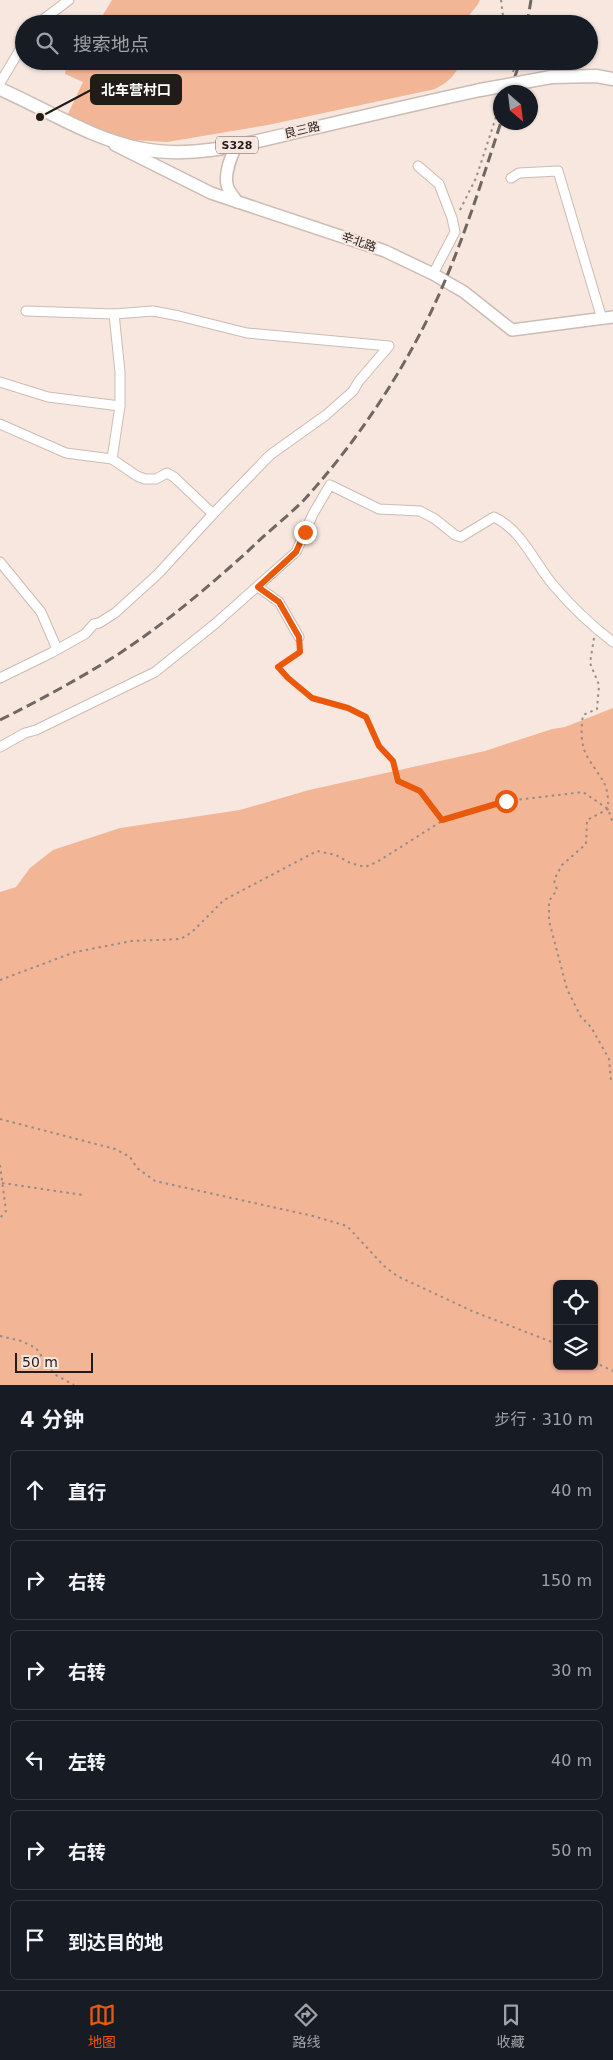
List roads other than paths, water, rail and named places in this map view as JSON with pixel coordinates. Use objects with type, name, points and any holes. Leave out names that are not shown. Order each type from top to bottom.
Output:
[{"type":"main road","name":"良三路","points":[[0,89],[100,137],[141,148],[170,152],[213,150],[236,146],[480,90],[551,78],[596,76],[613,79]]},
{"type":"street","points":[[49,15],[69,0]]},
{"type":"street","points":[[0,83],[15,58]]},
{"type":"street","name":"辛北路","points":[[100,137],[183,181],[211,193],[385,251],[434,274],[474,299],[512,330],[607,318]]},
{"type":"street","points":[[236,146],[226,178],[228,188],[237,202]]},
{"type":"street","points":[[418,166],[439,184],[455,232],[434,274]]},
{"type":"street","points":[[510,178],[519,173],[558,171],[607,318]]},
{"type":"street","points":[[1,675],[51,653],[85,634],[94,624],[99,623],[115,612],[158,574],[270,456],[326,415],[353,391],[359,381],[389,346],[247,333],[153,311],[114,314],[26,311]]},
{"type":"street","points":[[112,459],[120,406],[120,372],[114,314]]},
{"type":"street","points":[[0,382],[48,397],[120,406]]},
{"type":"street","points":[[0,424],[66,453],[112,459],[137,476],[145,479],[156,479],[167,474],[174,477],[213,514]]},
{"type":"street","points":[[0,747],[25,733],[36,730],[155,672],[258,587],[296,552],[313,514],[330,484],[379,509],[420,511],[461,537],[494,517],[505,522],[521,539],[554,586],[591,624],[613,642]]},
{"type":"street","points":[[0,562],[41,612],[57,649]]},
{"type":"street","points":[[258,587],[279,602],[299,637]]},
{"type":"railway","points":[[528,15],[531,0]]},
{"type":"railway","points":[[512,85],[517,70]]},
{"type":"railway","points":[[0,720],[45,697],[117,655],[151,631],[232,566],[297,507],[322,479],[374,411],[404,362],[431,312],[460,242],[498,130]]},
{"type":"place","name":"北车营村口","points":[[40,117]]}]
